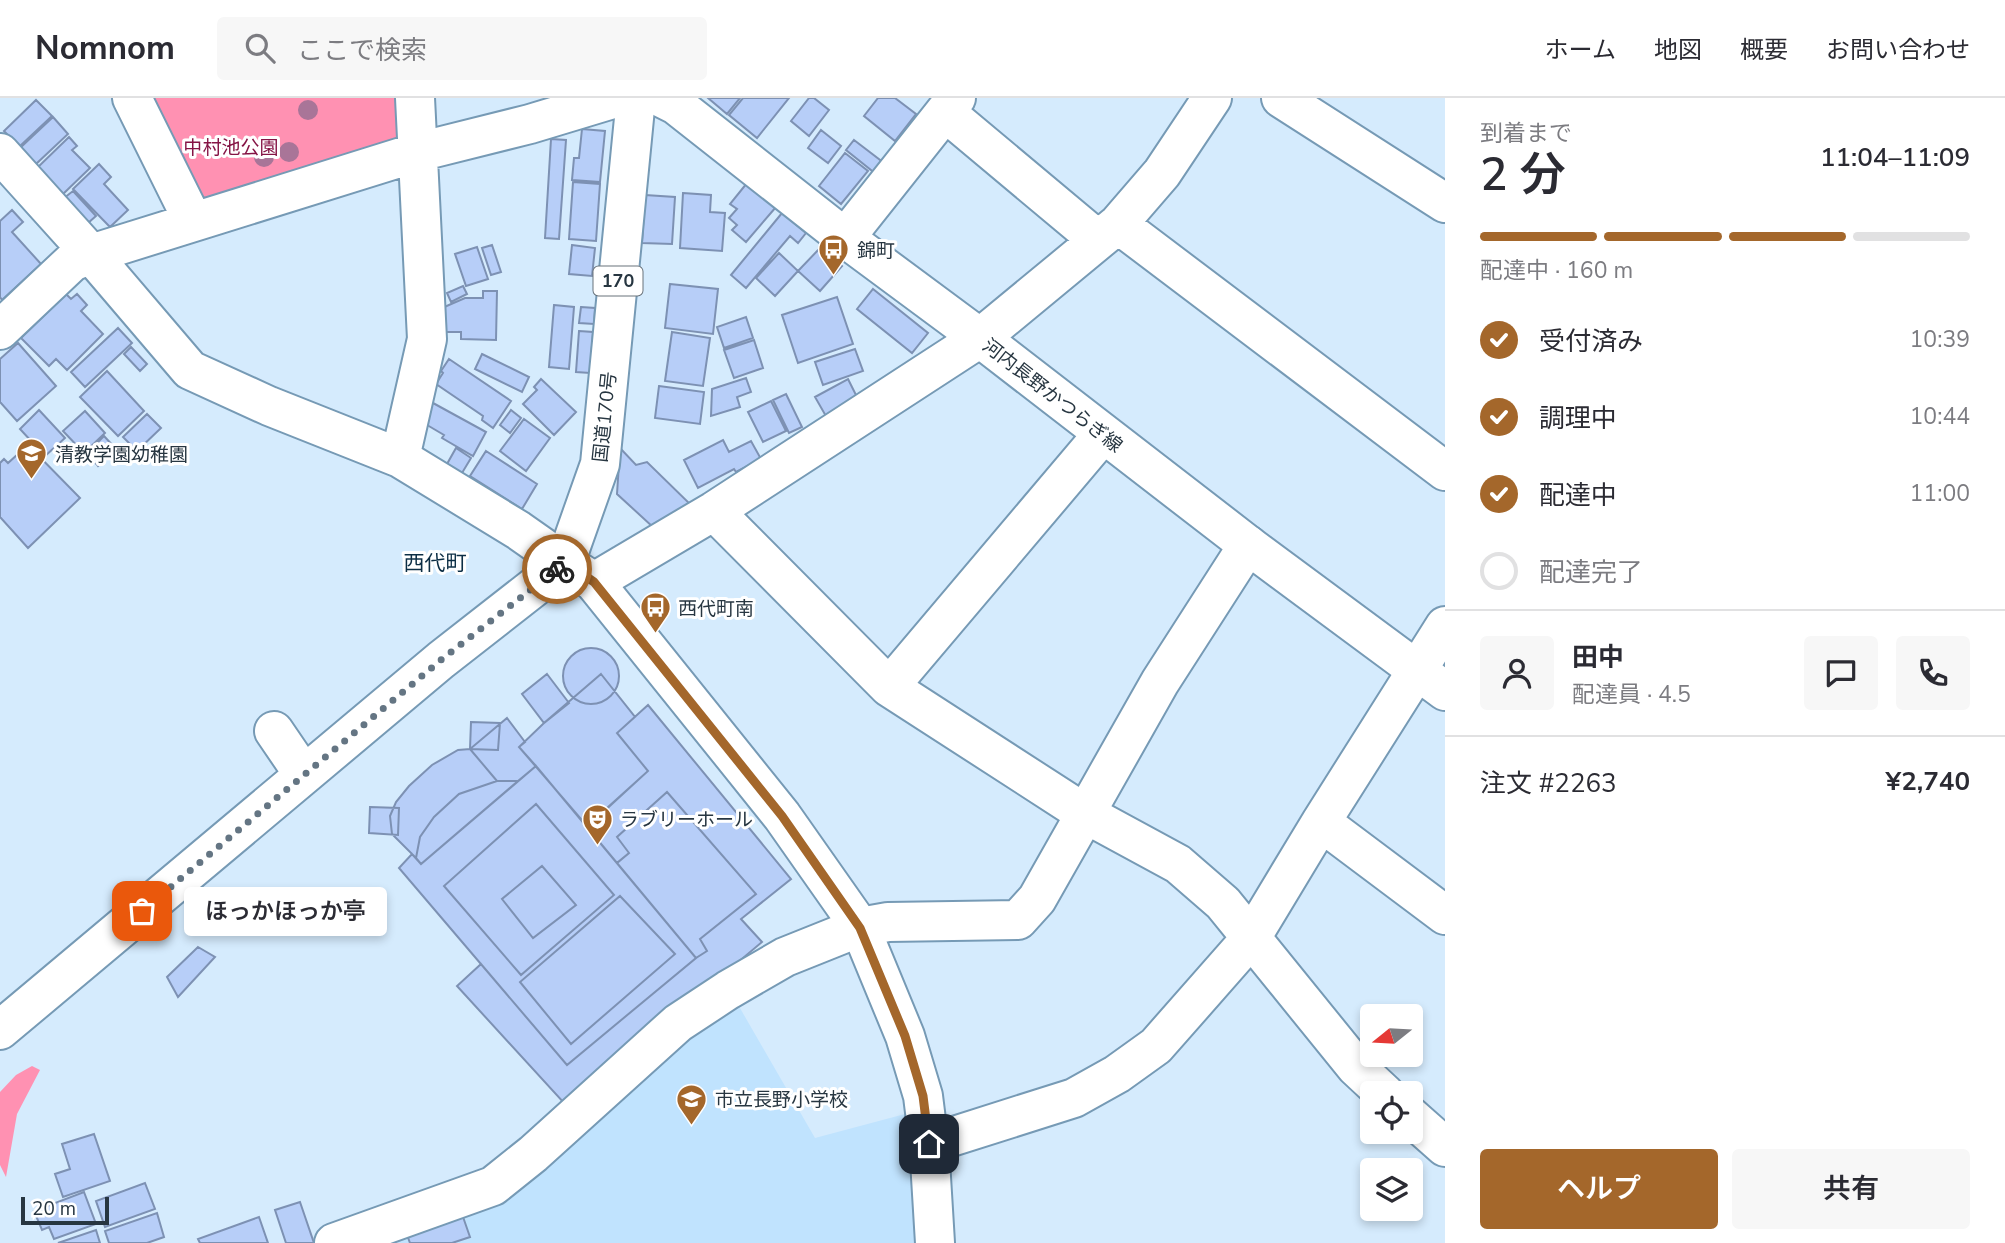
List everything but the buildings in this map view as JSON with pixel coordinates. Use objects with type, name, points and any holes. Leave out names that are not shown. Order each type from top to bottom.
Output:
[{"type":"main road","points":[[132,98],[193,221]]},
{"type":"main road","points":[[400,458],[427,339],[415,98]]},
{"type":"main road","points":[[0,330],[72,262],[91,254],[418,152],[530,124],[616,98]]},
{"type":"main road","name":"国道170号","points":[[580,572],[600,464],[636,98]]},
{"type":"main road","name":"河内長野かつらぎ線","points":[[662,98],[676,105],[845,238],[980,338],[1248,545],[1431,680]]},
{"type":"main road","points":[[0,1030],[441,660],[580,572],[715,511],[980,338],[1108,232],[1162,173],[1212,98]]},
{"type":"main road","points":[[1281,98],[1445,203]]},
{"type":"main road","points":[[845,238],[951,105],[1108,232],[1445,471]]},
{"type":"main road","points":[[0,153],[190,370],[269,406],[400,458],[518,530],[580,572],[782,816],[860,928],[905,1036],[923,1096],[935,1243]]},
{"type":"main road","points":[[889,687],[1103,434]]},
{"type":"main road","points":[[715,511],[889,687],[1084,813],[1178,864],[1223,903],[1356,1068],[1370,1081]]},
{"type":"main road","points":[[334,1243],[493,1186],[533,1154],[678,1023],[785,957],[860,928],[888,922],[1018,920],[1037,899],[1160,682],[1248,545]]},
{"type":"main road","points":[[929,1144],[1074,1098],[1117,1074],[1156,1046],[1251,939],[1321,822],[1431,680],[1445,626]]},
{"type":"main road","points":[[274,730],[304,775]]},
{"type":"main road","points":[[1321,822],[1445,915]]},
{"type":"main road","points":[[1423,1128],[1445,1147]]},
{"type":"shaded area","name":"市立長野小学校","points":[[733,996],[815,1138],[905,1114],[917,1243],[354,1243],[514,1187]]},
{"type":"green space","name":"中村池公園","points":[[146,98],[402,98],[405,145],[200,203]]},
{"type":"green space","points":[[32,1066],[40,1070],[17,1114],[6,1177],[0,1165],[0,1092],[16,1075]]},
{"type":"way so far","points":[[142,911],[441,660],[557,569]]},
{"type":"place","name":"錦町","points":[[834,277]]},
{"type":"place","name":"清教学園幼稚園","points":[[32,481]]},
{"type":"place","name":"西代町南","points":[[655,635]]},
{"type":"place","name":"ラブリーホール","points":[[597,846]]},
{"type":"place","name":"ほっかほっか亭","points":[[142,911]]},
{"type":"place","name":"市立長野小学校","points":[[692,1126]]},
{"type":"district","name":"西代町","points":[[435,563]]},
{"type":"route","points":[[557,569],[565,562],[594,582],[782,816],[860,928],[905,1036],[923,1096],[929,1144]]}]
